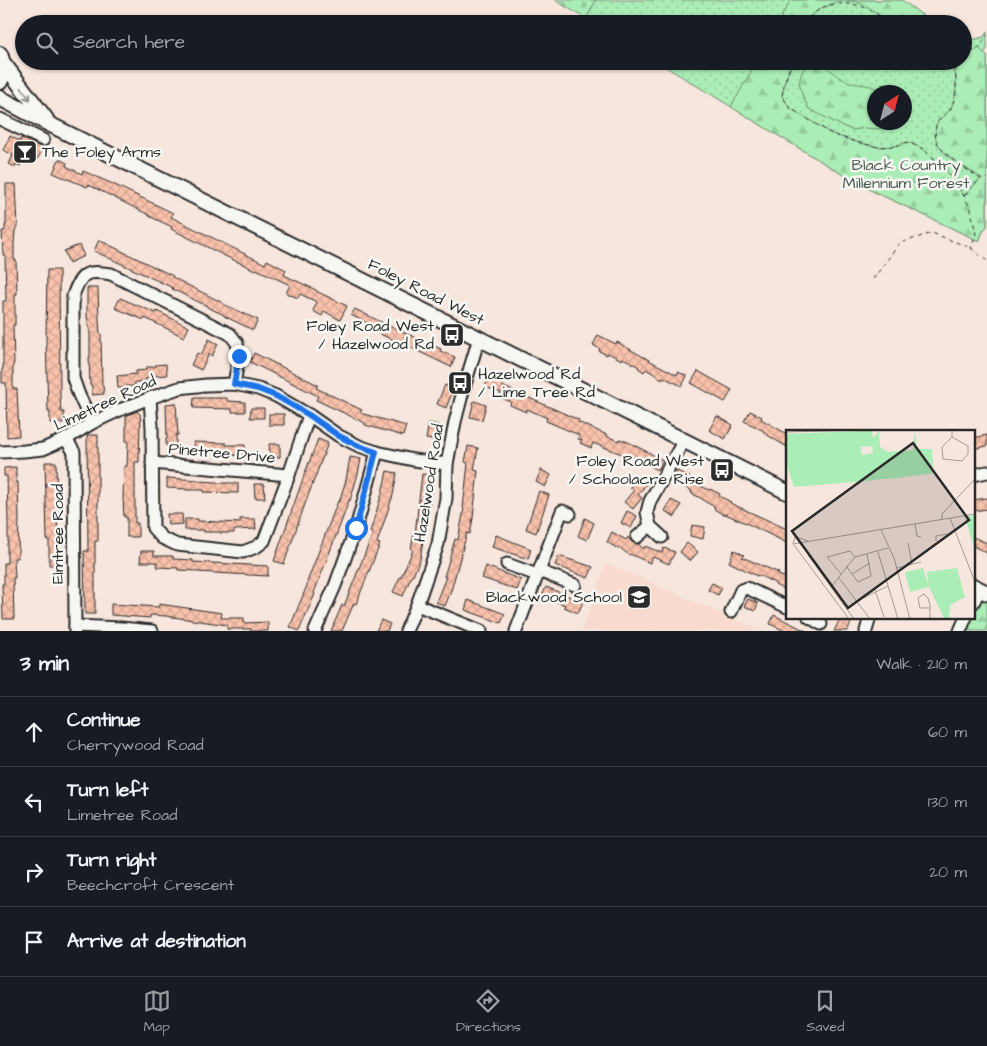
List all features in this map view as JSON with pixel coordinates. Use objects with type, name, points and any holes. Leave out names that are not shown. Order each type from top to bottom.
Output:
[{"type":"main road","points":[[0,82],[4,72],[2,59]]},
{"type":"main road","name":"Foley Road West","points":[[2,59],[49,124]]},
{"type":"main road","name":"Foley Road West","points":[[0,98],[786,491]]},
{"type":"street","points":[[0,119],[42,140]]},
{"type":"street","points":[[92,423],[78,395],[74,378],[72,296],[77,283],[85,274],[96,271],[111,274],[230,334],[237,343],[239,356],[234,384]]},
{"type":"street","name":"Hazelwood Road","points":[[406,631],[438,544],[446,498],[447,464],[455,422],[480,338]]},
{"type":"street","name":"Limetree Road","points":[[0,452],[43,449],[66,439],[92,423],[150,398],[179,388],[206,384],[234,384],[258,389],[276,396],[309,415],[339,436],[359,446],[376,452],[413,460],[447,464]]},
{"type":"street","points":[[150,398],[153,528],[162,538],[177,545],[244,552],[264,541],[309,415]]},
{"type":"street","name":"Elmtree Road","points":[[66,439],[74,452],[75,629]]},
{"type":"street","points":[[662,537],[650,526],[646,512],[650,501],[684,440]]},
{"type":"street","points":[[315,631],[335,586],[356,528],[376,452]]},
{"type":"street","name":"Pinetree Drive","points":[[152,463],[289,475]]},
{"type":"street","points":[[974,475],[987,472]]},
{"type":"street","points":[[516,631],[562,511],[570,514]]},
{"type":"street","points":[[637,537],[650,526]]},
{"type":"street","points":[[507,564],[575,585]]},
{"type":"street","points":[[731,612],[741,590],[747,588],[786,607]]},
{"type":"street","points":[[974,601],[980,589]]},
{"type":"street","points":[[417,605],[481,631]]},
{"type":"street","points":[[810,618],[821,624]]},
{"type":"street","points":[[866,631],[870,618]]},
{"type":"street","points":[[960,631],[966,618]]},
{"type":"street","points":[[75,629],[121,628],[152,631]]},
{"type":"path","points":[[812,15],[836,2],[854,1],[867,6],[878,15]]},
{"type":"path","points":[[972,52],[979,48],[987,35]]},
{"type":"path","points":[[789,70],[782,96],[790,108],[832,134],[856,142],[878,147],[895,146],[908,142],[923,148],[945,168],[964,196],[970,210],[976,235],[971,248]]},
{"type":"path","points":[[955,70],[957,76],[955,96],[950,110],[938,120],[935,132],[937,144],[949,156],[981,178],[987,178]]},
{"type":"path","points":[[964,196],[981,178]]},
{"type":"path","points":[[873,279],[900,243],[932,233],[971,248],[987,261]]},
{"type":"shaded area","name":"Blackwood School","points":[[606,563],[762,631],[582,631]]},
{"type":"green space","points":[[555,0],[596,0],[588,15],[579,15]]},
{"type":"green space","points":[[596,0],[901,0],[922,15],[588,15]]},
{"type":"green space","points":[[791,0],[902,0],[922,15],[878,15],[867,6],[854,1],[836,2],[812,15],[782,15]]},
{"type":"green space","points":[[987,32],[987,49],[984,54],[987,56],[987,226],[979,241],[860,185],[671,70],[972,70],[972,40],[984,37]]},
{"type":"green space","name":"Black Country Millennium Forest","points":[[979,48],[987,56],[987,226],[979,241],[860,185],[731,107],[752,70],[789,70],[782,96],[790,108],[832,134],[856,142],[878,147],[895,146],[908,142],[923,149],[945,168],[964,196],[981,178],[946,154],[938,144],[935,131],[938,121],[950,110],[955,97],[954,70],[972,70],[972,52]]},
{"type":"green space","name":"Black Country Millennium Forest","points":[[803,70],[831,70],[840,78],[852,83],[867,85],[867,128],[853,130],[809,109],[799,83]]},
{"type":"green space","points":[[980,597],[987,601],[987,631],[964,631],[970,618],[974,618],[974,609]]},
{"type":"building","name":"The Foley Arms","points":[[10,136],[20,141],[21,138],[43,148],[37,160],[34,158],[32,164],[23,160],[20,166],[16,164],[15,167],[9,164],[13,155],[3,150]]},
{"type":"building","points":[[59,159],[67,163],[66,166],[82,174],[83,171],[173,213],[171,217],[265,264],[267,260],[286,270],[284,275],[347,306],[340,320],[324,311],[322,316],[313,311],[317,302],[300,294],[298,298],[286,293],[290,285],[225,256],[89,185],[87,187],[53,173]]},
{"type":"building","points":[[6,184],[16,184],[18,227],[15,230],[14,245],[17,294],[15,294],[15,325],[13,325],[13,389],[17,389],[19,436],[7,437],[6,383],[2,383],[3,301],[6,301],[5,255],[3,255],[2,231],[5,231],[6,225]]},
{"type":"building","points":[[99,240],[258,320],[253,330],[173,288],[94,251]]},
{"type":"building","points":[[79,245],[84,256],[69,263],[64,251]]},
{"type":"building","points":[[47,270],[59,270],[60,396],[61,412],[64,412],[63,423],[50,423],[50,412],[48,412]]},
{"type":"building","points":[[87,288],[98,288],[102,386],[104,394],[92,395],[92,385],[90,385],[90,334],[87,316]]},
{"type":"building","points":[[120,298],[156,313],[157,311],[189,327],[184,337],[145,318],[144,320],[115,308]]},
{"type":"building","points":[[355,309],[455,357],[451,367],[405,345],[404,348],[392,343],[393,340],[365,327],[367,323],[351,315]]},
{"type":"building","points":[[598,335],[616,344],[617,342],[677,375],[678,372],[687,376],[682,386],[663,377],[662,379],[646,369],[644,372],[623,358],[622,360],[599,351],[600,349],[593,345]]},
{"type":"building","points":[[209,339],[218,344],[212,356],[209,354],[201,370],[191,365],[197,353],[201,355]]},
{"type":"building","points":[[254,353],[318,385],[316,388],[362,410],[360,413],[406,426],[403,436],[365,425],[365,423],[316,400],[318,396],[250,362]]},
{"type":"building","points":[[166,364],[167,375],[154,376],[154,378],[145,379],[145,382],[135,382],[135,386],[118,388],[117,376],[136,374],[136,371],[146,370],[146,367]]},
{"type":"building","points":[[698,371],[732,390],[725,402],[691,383]]},
{"type":"building","points":[[490,375],[505,380],[502,386],[579,420],[578,422],[618,441],[620,439],[628,442],[663,460],[658,470],[627,455],[593,443],[591,448],[580,443],[582,440],[578,439],[579,435],[546,421],[547,418],[527,409],[526,412],[510,405],[511,402],[499,397],[501,393],[485,387]]},
{"type":"building","points":[[445,385],[454,388],[446,408],[437,404]]},
{"type":"building","points":[[194,398],[227,398],[227,401],[245,402],[245,412],[232,412],[232,409],[193,408]]},
{"type":"building","points":[[474,401],[486,405],[482,420],[470,417]]},
{"type":"building","points":[[176,403],[178,435],[176,435],[176,446],[166,446],[166,404]]},
{"type":"building","points":[[251,408],[264,408],[264,418],[250,418]]},
{"type":"building","points":[[137,411],[140,414],[141,425],[139,462],[135,462],[135,523],[138,523],[138,537],[127,537],[127,517],[124,517],[123,498],[124,466],[127,466],[128,441],[126,441],[126,416]]},
{"type":"building","points":[[750,411],[762,417],[761,419],[786,433],[786,446],[764,433],[764,431],[744,421]]},
{"type":"building","points":[[269,414],[284,414],[284,425],[269,425]]},
{"type":"building","points":[[717,416],[733,425],[725,439],[709,430]]},
{"type":"building","points":[[429,423],[439,425],[436,441],[426,439]]},
{"type":"building","points":[[87,435],[98,435],[98,541],[95,541],[95,614],[85,614],[84,551],[88,551]]},
{"type":"building","points":[[987,435],[987,446],[974,449],[974,438]]},
{"type":"building","points":[[318,439],[328,443],[284,564],[274,561],[305,473]]},
{"type":"building","points":[[194,442],[245,445],[245,456],[232,455],[232,453],[194,452]]},
{"type":"building","points":[[269,444],[280,444],[280,457],[270,457]]},
{"type":"building","points":[[468,446],[478,448],[474,470],[478,471],[473,518],[470,534],[467,533],[445,606],[436,602],[446,577],[444,577],[455,539],[458,540],[464,509],[468,463],[465,462]]},
{"type":"building","points":[[350,457],[361,459],[358,474],[350,501],[299,631],[290,627],[339,502],[346,480]]},
{"type":"building","points":[[45,462],[56,462],[60,565],[49,565]]},
{"type":"building","points":[[16,467],[19,517],[18,558],[14,558],[15,578],[13,578],[14,619],[3,619],[2,584],[4,584],[4,563],[7,563],[8,543],[7,476],[4,476],[4,468]]},
{"type":"building","points":[[541,470],[551,475],[545,487],[536,482]]},
{"type":"building","points":[[387,471],[397,473],[393,495],[377,543],[380,544],[356,604],[354,603],[342,631],[331,631],[342,605],[344,606],[373,533],[370,532]]},
{"type":"building","points":[[677,471],[690,477],[688,480],[720,494],[719,496],[730,503],[786,529],[786,543],[746,523],[724,515],[714,509],[715,507],[691,493],[692,491],[672,482]]},
{"type":"building","points":[[422,474],[433,475],[427,527],[425,527],[420,560],[403,596],[393,592],[413,550],[411,549],[415,534]]},
{"type":"building","points":[[638,476],[647,483],[638,495],[642,498],[633,509],[624,502],[634,490],[630,487]]},
{"type":"building","points":[[167,478],[238,483],[238,493],[167,488]]},
{"type":"building","points":[[254,484],[264,484],[265,498],[255,498]]},
{"type":"building","points":[[539,491],[549,495],[536,533],[526,529]]},
{"type":"building","points":[[987,498],[987,509],[974,511],[974,500]]},
{"type":"building","points":[[671,500],[681,505],[675,517],[665,511]]},
{"type":"building","points":[[627,511],[637,516],[631,528],[621,523]]},
{"type":"building","points":[[167,514],[182,514],[183,524],[168,525]]},
{"type":"building","points":[[585,518],[594,523],[587,540],[578,536]]},
{"type":"building","points":[[185,519],[240,523],[240,519],[255,519],[256,529],[234,530],[234,533],[185,530]]},
{"type":"building","points":[[692,525],[705,527],[703,539],[690,536]]},
{"type":"building","points":[[612,532],[626,540],[628,537],[632,542],[644,549],[645,546],[662,553],[664,548],[675,552],[669,564],[653,557],[650,563],[629,555],[619,547],[618,549],[607,542]]},
{"type":"building","points":[[496,535],[531,549],[528,559],[492,547]]},
{"type":"building","points":[[974,537],[987,543],[987,553],[974,546]]},
{"type":"building","points":[[687,543],[698,552],[690,561],[680,552]]},
{"type":"building","points":[[734,550],[744,555],[742,557],[786,578],[786,590],[775,585],[775,583],[729,562]]},
{"type":"building","points":[[141,551],[154,551],[154,556],[173,556],[173,559],[193,560],[193,562],[268,566],[268,576],[197,572],[178,570],[178,568],[157,567],[157,562],[140,562]]},
{"type":"building","points":[[559,556],[593,567],[588,578],[555,565]]},
{"type":"building","points":[[486,566],[521,580],[517,590],[482,578]]},
{"type":"building","points":[[712,583],[722,588],[718,595],[708,590]]},
{"type":"building","points":[[546,587],[583,602],[578,613],[564,607],[565,605],[542,596]]},
{"type":"building","points":[[748,599],[758,603],[755,611],[744,606]]},
{"type":"building","points":[[468,600],[505,614],[501,623],[465,610]]},
{"type":"building","points":[[111,604],[159,607],[159,604],[222,613],[221,618],[244,618],[244,623],[268,622],[268,631],[227,629],[227,625],[166,616],[150,615],[150,618],[111,615]]},
{"type":"building","points":[[774,615],[806,631],[785,631],[770,624]]},
{"type":"building","points":[[840,618],[854,618],[847,631],[834,631]]},
{"type":"building","points":[[381,620],[390,624],[387,631],[376,631]]},
{"type":"place","name":"The Foley Arms","points":[[25,152]]},
{"type":"place","name":"Foley Road West / Hazelwood Rd","points":[[452,335]]},
{"type":"place","name":"Hazelwood Rd / Lime Tree Rd","points":[[460,383]]},
{"type":"place","name":"Foley Road West / Schoolacre Rise","points":[[722,470]]},
{"type":"place","name":"Blackwood School","points":[[639,597]]},
{"type":"route","points":[[239,356],[234,384],[258,389],[276,396],[309,415],[339,436],[376,452],[356,528]]}]
